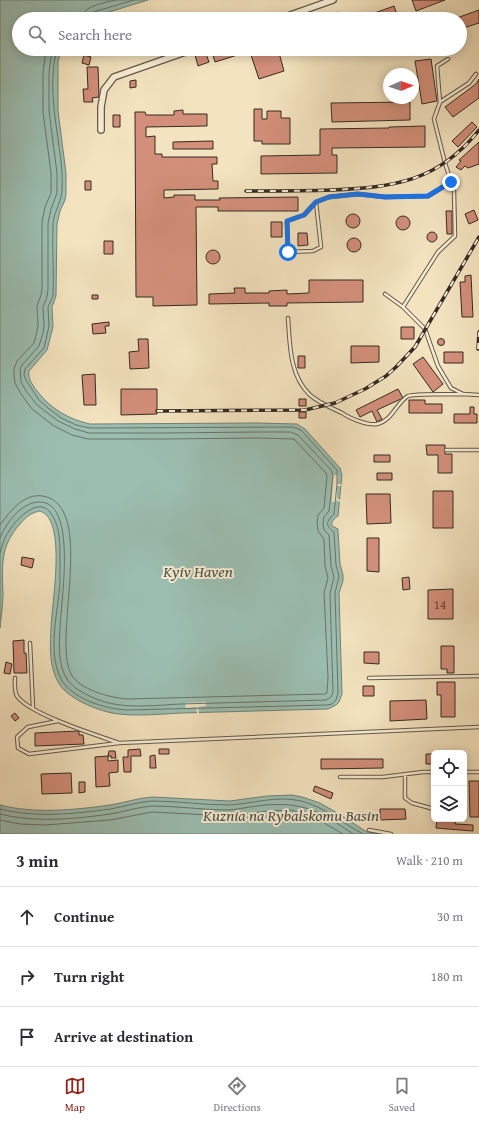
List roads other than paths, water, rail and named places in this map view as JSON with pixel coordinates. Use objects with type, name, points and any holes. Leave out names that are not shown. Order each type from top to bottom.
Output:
[{"type":"street","points":[[299,12],[333,0]]},
{"type":"street","points":[[101,130],[101,107],[104,90],[114,77],[174,56]]},
{"type":"lane","points":[[403,307],[438,252],[455,236],[454,191],[434,119],[440,102],[437,66],[448,59]]},
{"type":"lane","points":[[440,102],[469,83],[476,74]]},
{"type":"lane","points":[[316,202],[321,247],[313,251],[288,252],[287,221],[304,215],[316,202],[329,197],[358,194],[385,197],[428,196],[451,182]]},
{"type":"lane","points":[[385,294],[403,307],[425,330],[438,366],[451,388],[463,394]]},
{"type":"lane","points":[[288,318],[291,357],[295,372],[304,388],[311,396],[348,417],[375,425],[392,415],[401,403],[409,396],[463,394],[479,395]]},
{"type":"lane","points":[[446,450],[479,450]]},
{"type":"lane","points":[[30,643],[33,708]]},
{"type":"lane","points":[[369,678],[479,676]]},
{"type":"lane","points":[[15,678],[16,694],[22,702],[58,721],[119,743]]},
{"type":"lane","points":[[58,721],[28,727],[17,737],[18,748],[29,754],[119,743],[479,727]]},
{"type":"lane","points":[[340,777],[383,777],[431,772]]},
{"type":"lane","points":[[467,772],[479,772]]},
{"type":"lane","points":[[405,774],[405,798],[412,803],[431,808]]},
{"type":"lane","points":[[369,830],[391,834]]},
{"type":"water","name":"Kyiv Haven","points":[[0,0],[148,0],[109,12],[12,12],[12,56],[59,56],[58,62],[58,111],[66,173],[65,200],[60,211],[57,224],[56,296],[52,307],[53,327],[47,350],[29,371],[29,377],[37,391],[54,408],[67,416],[90,424],[257,423],[297,424],[305,429],[340,468],[342,475],[338,516],[333,520],[332,526],[338,529],[340,564],[343,575],[343,581],[339,593],[342,694],[339,702],[328,709],[147,715],[112,713],[76,699],[60,685],[56,679],[52,665],[51,636],[56,546],[54,530],[49,517],[40,511],[26,517],[13,532],[6,548],[2,574],[3,598],[0,628]]},
{"type":"water","name":"Kuznia na Rybalskomu Basin","points":[[292,795],[320,803],[367,832],[379,834],[0,834],[0,805],[27,810],[55,810],[110,805],[152,797],[230,801],[267,796]]},
{"type":"railway","points":[[246,191],[354,189],[395,183],[431,171],[447,161],[479,130]]},
{"type":"railway","points":[[157,411],[305,410],[335,403],[365,389],[386,376],[415,347],[479,237]]},
{"type":"railway","points":[[478,349],[479,332]]}]
